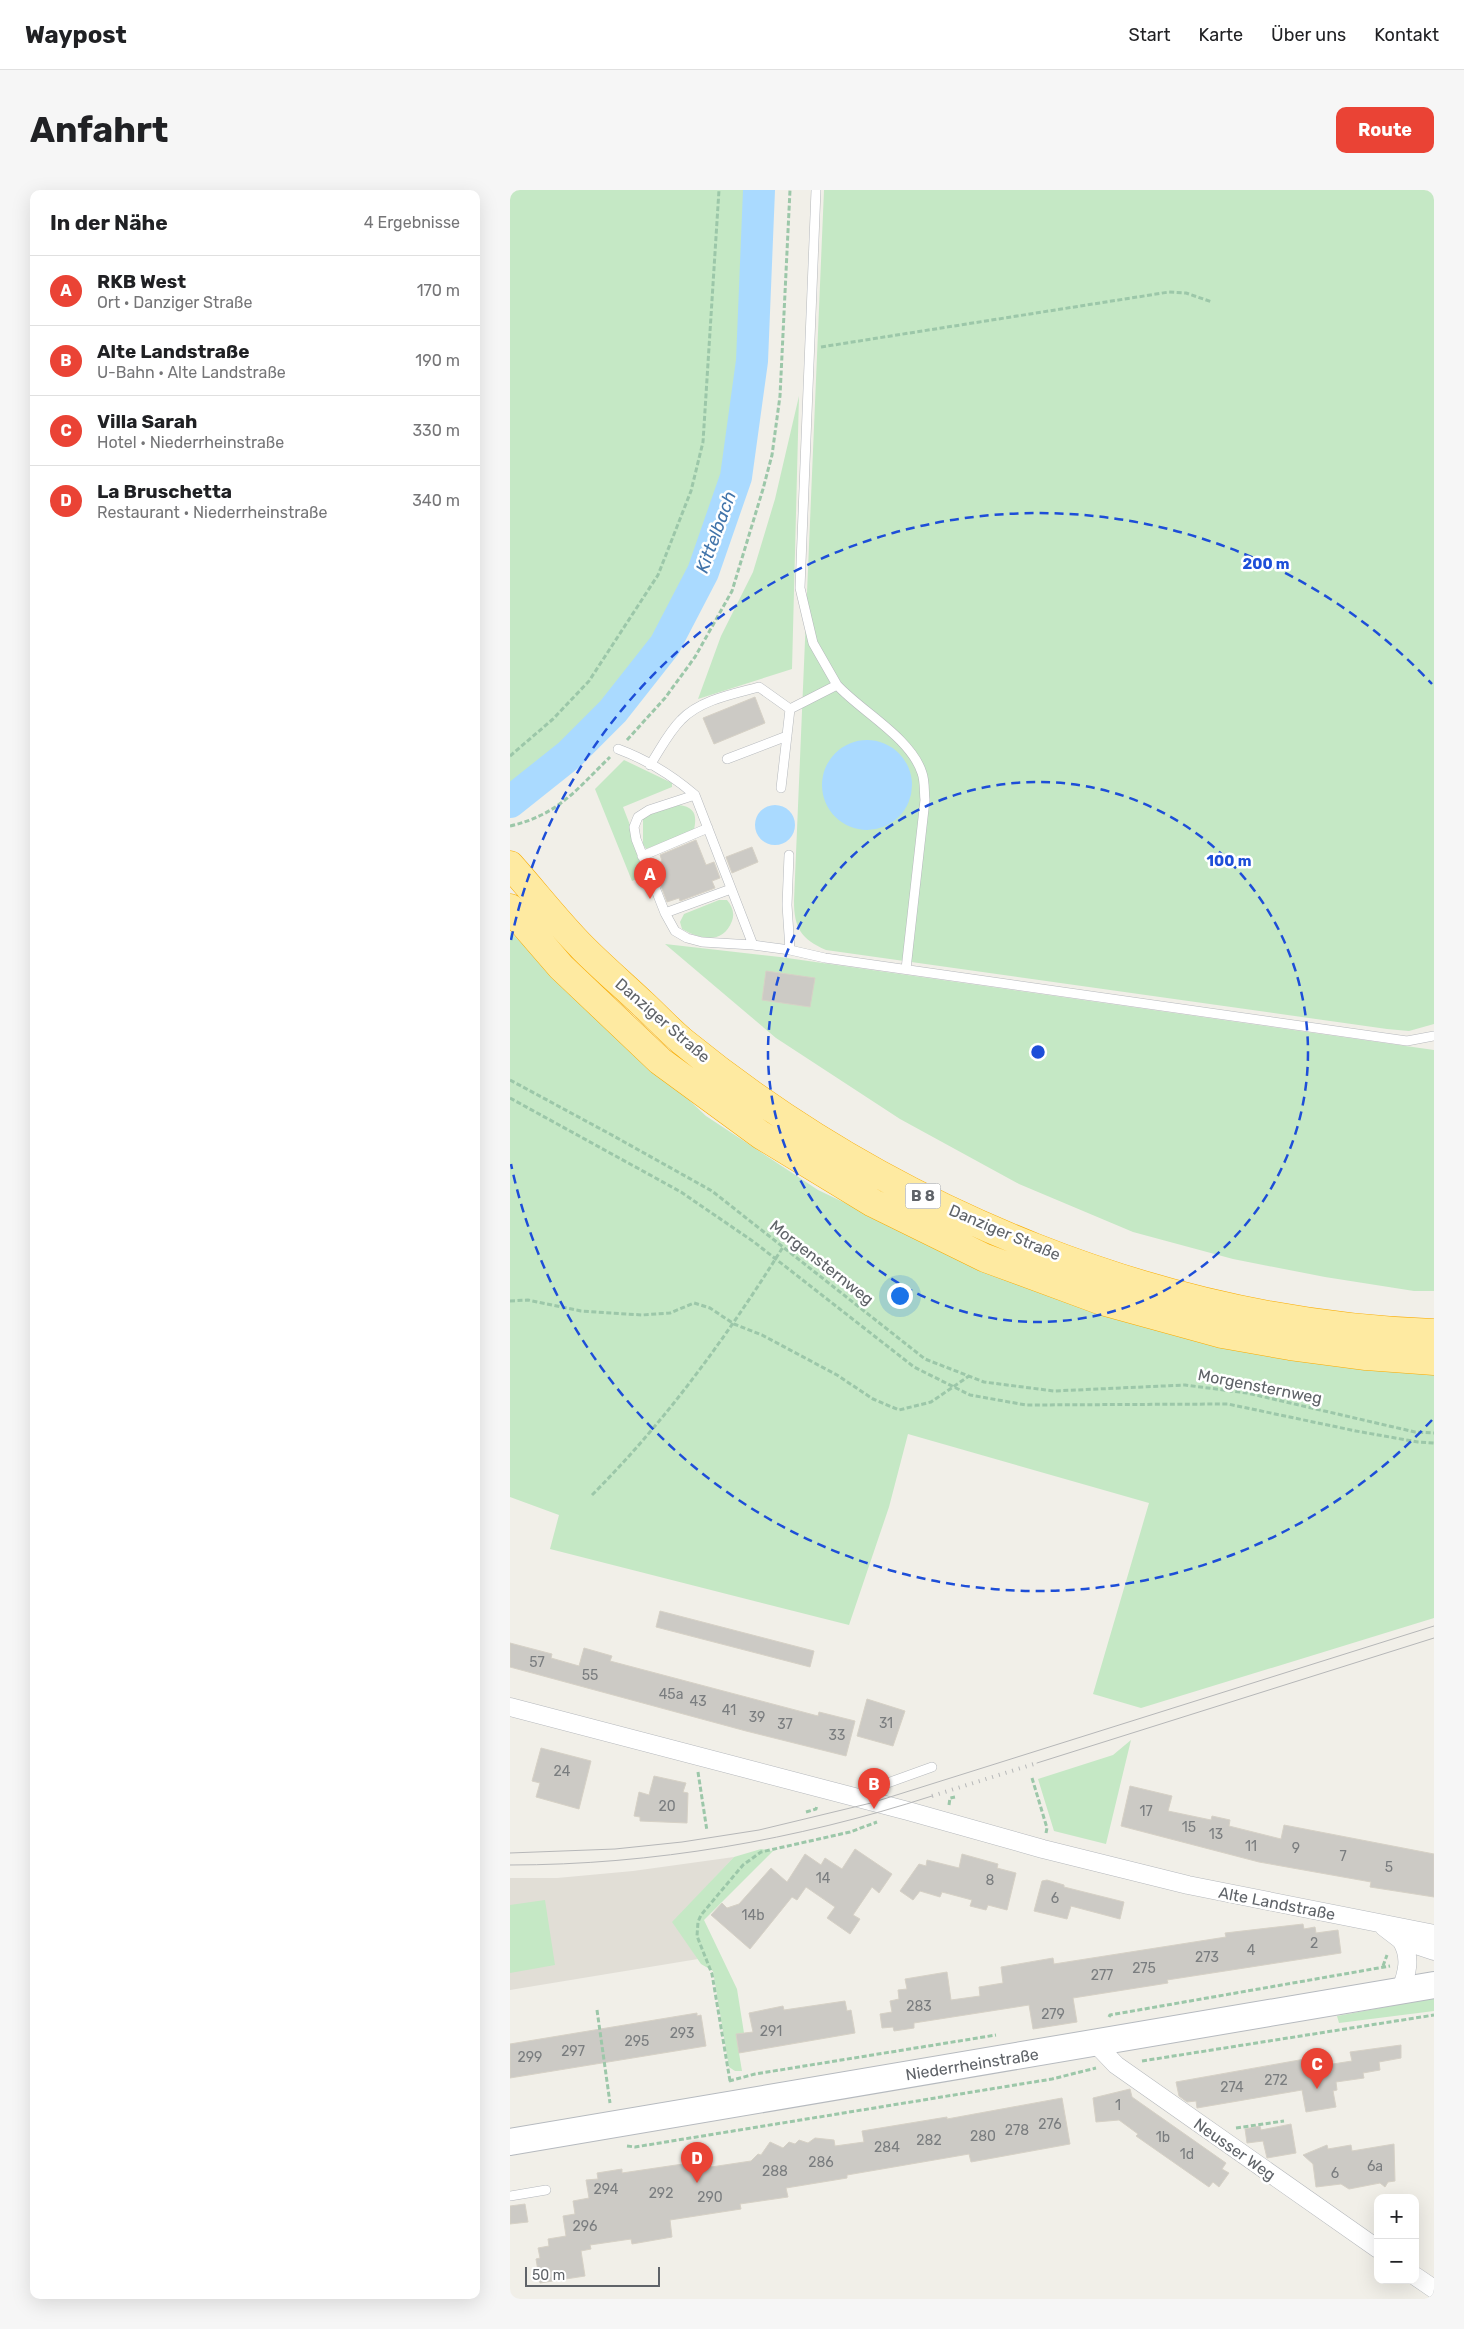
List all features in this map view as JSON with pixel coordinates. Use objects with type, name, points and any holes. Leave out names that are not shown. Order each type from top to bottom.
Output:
[{"type":"highway","name":"Danziger Straße","points":[[510,865],[583,948],[682,1040],[777,1112],[886,1178],[998,1233],[1112,1276],[1230,1308],[1294,1320],[1371,1329],[1434,1333]]},
{"type":"highway","name":"Danziger Straße","points":[[510,908],[561,967],[660,1060],[761,1135],[873,1203],[986,1258],[1111,1304],[1232,1336],[1366,1356],[1434,1361]]},
{"type":"main road","name":"Niederrheinstraße","points":[[510,2142],[616,2134],[733,2103],[1096,2044],[1434,1985]]},
{"type":"street","name":"Alte Landstraße","points":[[510,1707],[908,1811],[1043,1849],[1188,1885],[1434,1934]]},
{"type":"street","name":"Alte Landstraße","points":[[1377,1923],[1401,1940],[1434,1951]]},
{"type":"street","points":[[1400,1992],[1408,1966],[1408,1950],[1401,1940]]},
{"type":"street","name":"Neusser Weg","points":[[1096,2044],[1116,2065],[1374,2246]]},
{"type":"street","points":[[1419,2279],[1434,2289]]},
{"type":"lane","points":[[816,190],[800,588],[813,643],[837,685],[850,700],[912,753],[922,774],[925,800],[906,969]]},
{"type":"lane","points":[[790,709],[837,685]]},
{"type":"lane","points":[[650,765],[681,719],[697,708],[727,695],[759,688],[790,709]]},
{"type":"lane","points":[[781,788],[790,709]]},
{"type":"lane","points":[[727,759],[787,736]]},
{"type":"lane","points":[[618,749],[678,781],[695,795],[753,945]]},
{"type":"lane","points":[[695,795],[649,810],[638,816],[634,827],[642,856],[665,914],[675,931],[687,938],[702,942],[753,945],[790,950],[826,958],[1407,1041],[1434,1036]]},
{"type":"lane","points":[[642,856],[708,828]]},
{"type":"lane","points":[[789,856],[787,905],[790,950]]},
{"type":"lane","points":[[665,914],[731,889]]},
{"type":"lane","points":[[850,1797],[932,1767]]},
{"type":"lane","points":[[510,2196],[546,2190]]},
{"type":"path","points":[[510,756],[553,720],[589,681],[658,575],[691,491],[703,442],[719,190]]},
{"type":"path","points":[[510,826],[548,814],[560,805],[618,749],[665,698],[695,657],[732,590],[772,455],[780,396],[790,190]]},
{"type":"path","points":[[810,348],[1169,292],[1186,293],[1212,302]]},
{"type":"path","name":"Morgensternweg","points":[[510,1080],[712,1191],[926,1359],[984,1382],[1054,1391],[1185,1385],[1247,1393],[1415,1432],[1434,1433]]},
{"type":"path","points":[[510,1098],[681,1192],[776,1259],[914,1367],[970,1395],[1026,1405],[1228,1404],[1356,1431],[1434,1443]]},
{"type":"path","points":[[592,1495],[629,1458],[734,1324],[783,1247]]},
{"type":"path","points":[[510,1301],[528,1300],[581,1311],[642,1315],[670,1313],[694,1303],[710,1308],[734,1324],[762,1335],[837,1375],[873,1399],[899,1410],[931,1402],[969,1376]]},
{"type":"path","points":[[697,1756],[698,1785],[707,1831]]},
{"type":"path","points":[[1032,1778],[1047,1828],[1043,1849]]},
{"type":"path","points":[[806,1812],[816,1809]]},
{"type":"path","points":[[733,2103],[712,1974],[697,1936],[698,1922],[701,1915],[743,1865],[762,1852],[850,1832],[908,1811]]},
{"type":"path","points":[[597,2010],[616,2134],[635,2147],[1052,2080],[1077,2072],[1116,2065],[1434,2015]]},
{"type":"path","points":[[1210,2132],[1284,2121]]},
{"type":"shaded area","points":[[734,1857],[673,1922],[698,1959],[510,1990],[510,1878],[557,1878],[633,1871]]},
{"type":"green space","points":[[510,190],[753,190],[745,362],[730,475],[697,571],[661,643],[609,708],[566,750],[510,794]]},
{"type":"green space","points":[[824,190],[1434,190],[1434,1024],[1409,1031],[1387,1029],[826,950],[810,942],[801,932],[795,918],[794,901]]},
{"type":"green space","points":[[799,396],[792,669],[698,699],[721,636],[753,572],[775,499]]},
{"type":"green space","points":[[624,760],[672,783],[672,787],[623,807],[649,874],[632,881],[595,789]]},
{"type":"green space","points":[[679,805],[689,808],[694,813],[694,830],[646,849],[643,844],[643,819],[651,814]]},
{"type":"green space","points":[[719,900],[727,900],[733,912],[732,921],[723,934],[710,938],[682,929],[680,922],[684,914]]},
{"type":"green space","points":[[510,932],[706,1116],[818,1190],[950,1253],[1434,1374],[1434,1618],[1141,1708],[1093,1694],[1149,1503],[908,1434],[889,1507],[849,1625],[550,1549],[559,1515],[510,1497]]},
{"type":"green space","points":[[665,944],[780,957],[1434,1050],[1434,1291],[1414,1291],[1325,1277],[1233,1259],[1133,1232],[1019,1184],[900,1119],[776,1038]]},
{"type":"green space","points":[[1131,1740],[1106,1844],[1054,1831],[1038,1779],[1113,1755]]},
{"type":"green space","points":[[761,1849],[773,1851],[704,1920],[737,1989],[744,2033],[736,2035],[742,2071],[735,2071],[729,2067],[713,1971],[701,1964],[672,1922],[734,1857]]},
{"type":"green space","points":[[545,1900],[555,1965],[510,1973],[510,1905]]},
{"type":"green space","points":[[1434,1998],[1434,2011],[1339,2023],[1337,2016]]},
{"type":"water","points":[[867,740],[884,744],[899,753],[908,768],[912,785],[908,802],[899,817],[884,826],[867,830],[850,826],[835,817],[826,802],[822,785],[826,768],[835,753],[850,744]]},
{"type":"water","points":[[775,805],[789,811],[795,825],[789,839],[775,845],[761,839],[755,825],[761,811]]},
{"type":"building","points":[[755,697],[765,723],[714,744],[703,718]]},
{"type":"building","points":[[696,840],[706,865],[714,862],[720,878],[712,881],[715,888],[680,901],[679,898],[667,902],[653,865],[662,861],[660,855]]},
{"type":"building","points":[[752,847],[758,862],[732,873],[726,857]]},
{"type":"building","points":[[766,971],[815,978],[810,1007],[762,1000]]},
{"type":"building","points":[[660,1611],[814,1651],[810,1667],[656,1627]]},
{"type":"building","points":[[510,1643],[552,1654],[551,1658],[579,1666],[584,1648],[612,1656],[610,1661],[818,1716],[819,1712],[855,1721],[846,1756],[510,1667]]},
{"type":"building","points":[[867,1699],[905,1711],[893,1746],[857,1736]]},
{"type":"building","points":[[541,1748],[591,1761],[579,1809],[536,1797],[540,1783],[532,1781]]},
{"type":"building","points":[[654,1776],[686,1783],[683,1792],[688,1793],[687,1823],[640,1821],[640,1817],[634,1816],[639,1792],[649,1795]]},
{"type":"building","points":[[1130,1786],[1172,1796],[1168,1811],[1211,1820],[1212,1816],[1230,1820],[1229,1826],[1281,1839],[1284,1825],[1434,1854],[1434,1897],[1370,1887],[1371,1882],[1259,1862],[1121,1826]]},
{"type":"building","points":[[855,1849],[892,1874],[879,1893],[872,1887],[853,1915],[860,1919],[850,1934],[827,1918],[835,1907],[806,1887],[797,1900],[792,1897],[750,1949],[711,1915],[722,1903],[727,1908],[739,1904],[771,1868],[787,1882],[805,1854],[821,1865],[825,1858],[842,1869]]},
{"type":"building","points":[[962,1854],[998,1864],[997,1868],[1016,1873],[1007,1910],[988,1905],[986,1910],[970,1906],[972,1900],[942,1892],[940,1897],[920,1891],[913,1900],[900,1891],[919,1864],[926,1866],[927,1860],[959,1868]]},
{"type":"building","points":[[1047,1880],[1064,1885],[1064,1887],[1124,1902],[1120,1919],[1071,1906],[1067,1919],[1034,1911],[1042,1881]]},
{"type":"building","points":[[1303,1924],[1304,1929],[1315,1927],[1316,1933],[1338,1930],[1341,1953],[1167,1980],[1168,1983],[1073,1998],[1077,2022],[1033,2029],[1029,2005],[914,2023],[914,2028],[894,2031],[893,2027],[882,2028],[880,2014],[892,2012],[890,2001],[899,1999],[898,1990],[907,1989],[905,1979],[947,1972],[951,2000],[980,1996],[979,1987],[1003,1983],[1001,1967],[1053,1958],[1054,1964],[1226,1937],[1225,1933]]},
{"type":"building","points":[[845,2001],[847,2011],[851,2010],[855,2033],[739,2053],[736,2034],[753,2032],[749,2013],[783,2006],[784,2010]]},
{"type":"building","points":[[697,2013],[697,2016],[701,2015],[706,2046],[510,2078],[510,2044]]},
{"type":"building","points":[[1401,2045],[1401,2058],[1379,2062],[1380,2070],[1363,2073],[1364,2078],[1336,2082],[1337,2090],[1333,2091],[1336,2107],[1306,2112],[1302,2090],[1197,2108],[1196,2101],[1187,2102],[1179,2096],[1176,2082],[1305,2059],[1307,2068],[1352,2061],[1350,2052]]},
{"type":"building","points":[[1130,2089],[1132,2097],[1226,2163],[1222,2169],[1229,2173],[1219,2187],[1213,2182],[1209,2187],[1136,2136],[1138,2134],[1119,2120],[1096,2122],[1093,2098]]},
{"type":"building","points":[[1062,2098],[1070,2144],[971,2162],[969,2154],[847,2175],[847,2178],[786,2188],[788,2197],[740,2204],[741,2209],[670,2220],[672,2237],[632,2244],[631,2239],[590,2245],[591,2249],[581,2251],[585,2276],[540,2283],[536,2259],[540,2258],[538,2248],[549,2246],[548,2239],[566,2236],[563,2216],[575,2214],[573,2201],[589,2198],[586,2180],[598,2179],[597,2173],[622,2169],[622,2173],[710,2160],[711,2167],[751,2161],[758,2154],[761,2155],[770,2142],[783,2148],[789,2142],[795,2144],[799,2140],[808,2143],[815,2138],[834,2140],[835,2146],[864,2142],[862,2131],[947,2117],[947,2119]]},
{"type":"building","points":[[1291,2124],[1296,2153],[1267,2158],[1263,2141],[1247,2143],[1245,2129],[1260,2126],[1261,2130]]},
{"type":"building","points":[[1394,2144],[1395,2181],[1388,2182],[1385,2187],[1380,2183],[1349,2189],[1341,2184],[1316,2187],[1313,2164],[1303,2155],[1327,2145],[1328,2149],[1351,2145],[1352,2151]]},
{"type":"building","points":[[525,2204],[528,2222],[510,2224],[510,2206]]},
{"type":"waterway","name":"Kittelbach","points":[[510,802],[569,755],[613,711],[665,645],[703,572],[736,477],[752,361],[759,190]]},
{"type":"tram line","points":[[510,1853],[615,1849],[682,1842],[759,1830],[871,1803],[1434,1626]]},
{"type":"tram line","points":[[1037,1763],[1434,1638]]},
{"type":"tram line","points":[[510,1865],[564,1864],[617,1860],[671,1855],[724,1847],[829,1825],[881,1812],[932,1796]]},
{"type":"railway","points":[[932,1796],[1037,1763]]},
{"type":"place","name":"RKB West","points":[[650,899]]},
{"type":"place","name":"Alte Landstraße","points":[[874,1809]]},
{"type":"place","name":"Villa Sarah","points":[[1317,2089]]},
{"type":"place","name":"La Bruschetta","points":[[697,2183]]}]
